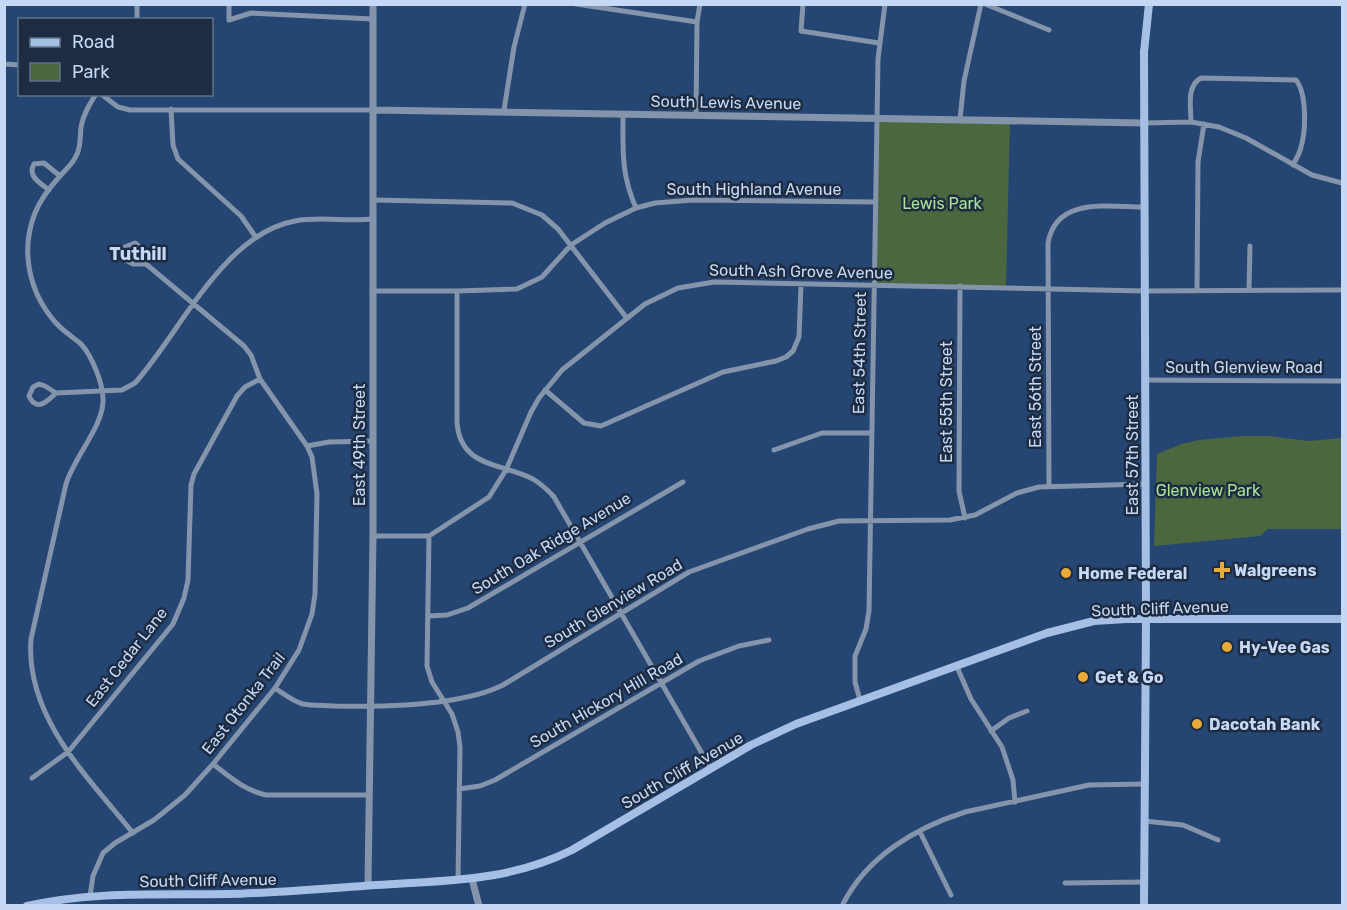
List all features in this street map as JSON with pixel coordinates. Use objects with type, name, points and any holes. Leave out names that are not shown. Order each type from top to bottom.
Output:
[{"type":"main road","name":"East 57th Street","points":[[1144,906],[1146,618],[1143,52],[1149,4]]},
{"type":"main road","name":"South Cliff Avenue","points":[[27,906],[58,899],[90,896],[256,893],[472,879],[508,874],[557,857],[751,745],[796,724],[1070,626],[1104,620],[1146,618],[1342,620]]},
{"type":"street","points":[[229,4],[229,20],[251,13],[373,19]]},
{"type":"street","name":"East 49th Street","points":[[368,885],[373,536],[373,4]]},
{"type":"street","points":[[504,110],[514,47],[525,4]]},
{"type":"street","points":[[576,4],[697,22]]},
{"type":"street","points":[[696,115],[697,22],[700,4]]},
{"type":"street","points":[[803,4],[801,31],[879,43]]},
{"type":"street","name":"East 54th Street","points":[[860,700],[854,669],[855,656],[866,629],[869,611],[877,118],[879,43],[885,4]]},
{"type":"street","points":[[960,119],[964,81],[981,4]]},
{"type":"street","points":[[985,4],[1049,30]]},
{"type":"street","points":[[1191,122],[1191,88],[1193,83],[1201,78],[1296,80],[1302,87],[1304,95],[1303,129],[1302,147],[1293,165]]},
{"type":"street","points":[[95,96],[82,121],[77,155],[35,212],[29,234],[27,252],[29,271],[35,291],[46,311],[58,325],[80,343],[90,355],[104,401],[102,412],[69,472],[31,639],[31,668],[39,701],[68,752],[133,833]]},
{"type":"street","name":"South Lewis Avenue","points":[[104,96],[125,109],[504,110],[623,115],[1191,122],[1245,138],[1312,175],[1342,183]]},
{"type":"street","points":[[171,109],[173,145],[178,159],[241,216],[255,236]]},
{"type":"street","points":[[623,115],[624,173],[636,208]]},
{"type":"street","points":[[1197,290],[1197,162],[1204,124]]},
{"type":"street","points":[[49,190],[32,174],[34,164],[44,163],[60,176]]},
{"type":"street","points":[[373,200],[512,203],[531,209],[549,221],[571,245],[626,317]]},
{"type":"street","name":"South Highland Avenue","points":[[372,291],[508,291],[526,286],[546,274],[571,245],[604,223],[636,208],[675,200],[875,202]]},
{"type":"street","name":"East 56th Street","points":[[1049,485],[1050,234],[1060,218],[1078,208],[1145,207]]},
{"type":"street","points":[[56,393],[43,405],[36,404],[29,396],[33,387],[39,384],[56,393],[122,390],[135,383],[193,303],[255,236],[294,221],[317,218],[359,221],[373,219]]},
{"type":"street","points":[[132,243],[139,245],[143,250],[146,264],[126,262],[123,256],[126,247],[132,243]]},
{"type":"street","points":[[1249,290],[1250,246]]},
{"type":"street","name":"East Otonka Trail","points":[[90,896],[93,876],[103,853],[115,843],[154,820],[185,795],[275,688],[299,650],[307,629],[315,594],[317,494],[315,471],[307,446],[260,379],[251,355],[244,346],[146,264]]},
{"type":"street","name":"South Ash Grove Avenue","points":[[429,536],[489,496],[506,470],[521,431],[545,390],[568,364],[626,317],[657,297],[692,285],[714,282],[1145,291],[1342,290]]},
{"type":"street","points":[[545,390],[584,423],[601,426],[723,372],[776,361],[793,351],[799,337],[801,285]]},
{"type":"street","name":"East 55th Street","points":[[960,286],[959,491],[965,518]]},
{"type":"street","points":[[458,291],[457,422],[459,437],[473,456],[532,479],[549,491],[663,682],[711,768]]},
{"type":"street","name":"East Cedar Lane","points":[[32,778],[68,752],[176,619],[188,580],[191,485],[194,474],[237,396],[245,387],[260,379]]},
{"type":"street","name":"South Glenview Road","points":[[1145,380],[1342,381]]},
{"type":"street","points":[[774,450],[822,434],[871,433]]},
{"type":"street","points":[[307,446],[329,442],[372,441]]},
{"type":"street","name":"South Oak Ridge Avenue","points":[[429,616],[447,615],[468,608],[683,482]]},
{"type":"street","name":"South Glenview Road","points":[[275,688],[293,700],[307,705],[370,707],[476,696],[495,689],[689,572],[808,529],[839,521],[965,518],[1017,493],[1049,485],[1145,484]]},
{"type":"street","points":[[373,536],[429,536],[427,666],[432,682],[454,720],[458,732],[458,880]]},
{"type":"street","name":"South Hickory Hill Road","points":[[459,789],[480,786],[495,780],[699,660],[739,646],[769,640]]},
{"type":"street","points":[[957,667],[971,699],[1002,747],[1013,780],[1015,802]]},
{"type":"street","points":[[991,731],[1009,718],[1027,711]]},
{"type":"street","points":[[213,764],[240,785],[266,795],[369,795]]},
{"type":"street","points":[[842,906],[860,876],[877,858],[941,821],[965,812],[1089,785],[1144,784]]},
{"type":"street","points":[[1144,821],[1182,825],[1218,840]]},
{"type":"street","points":[[920,832],[951,895]]},
{"type":"street","points":[[472,879],[478,906]]},
{"type":"street","points":[[1065,883],[1144,882]]},
{"type":"green space","name":"Lewis Park","points":[[877,118],[1010,120],[1006,287],[874,286]]},
{"type":"green space","name":"Glenview Park","points":[[1269,436],[1309,441],[1342,438],[1342,529],[1268,529],[1260,536],[1154,546],[1157,454],[1181,444],[1199,440]]},
{"type":"place","name":"Walgreens","points":[[1222,570]]},
{"type":"place","name":"Home Federal","points":[[1066,573]]},
{"type":"place","name":"Hy-Vee Gas","points":[[1227,647]]},
{"type":"place","name":"Get & Go","points":[[1083,677]]},
{"type":"place","name":"Dacotah Bank","points":[[1197,724]]},
{"type":"district","name":"Tuthill","points":[[138,254]]}]
